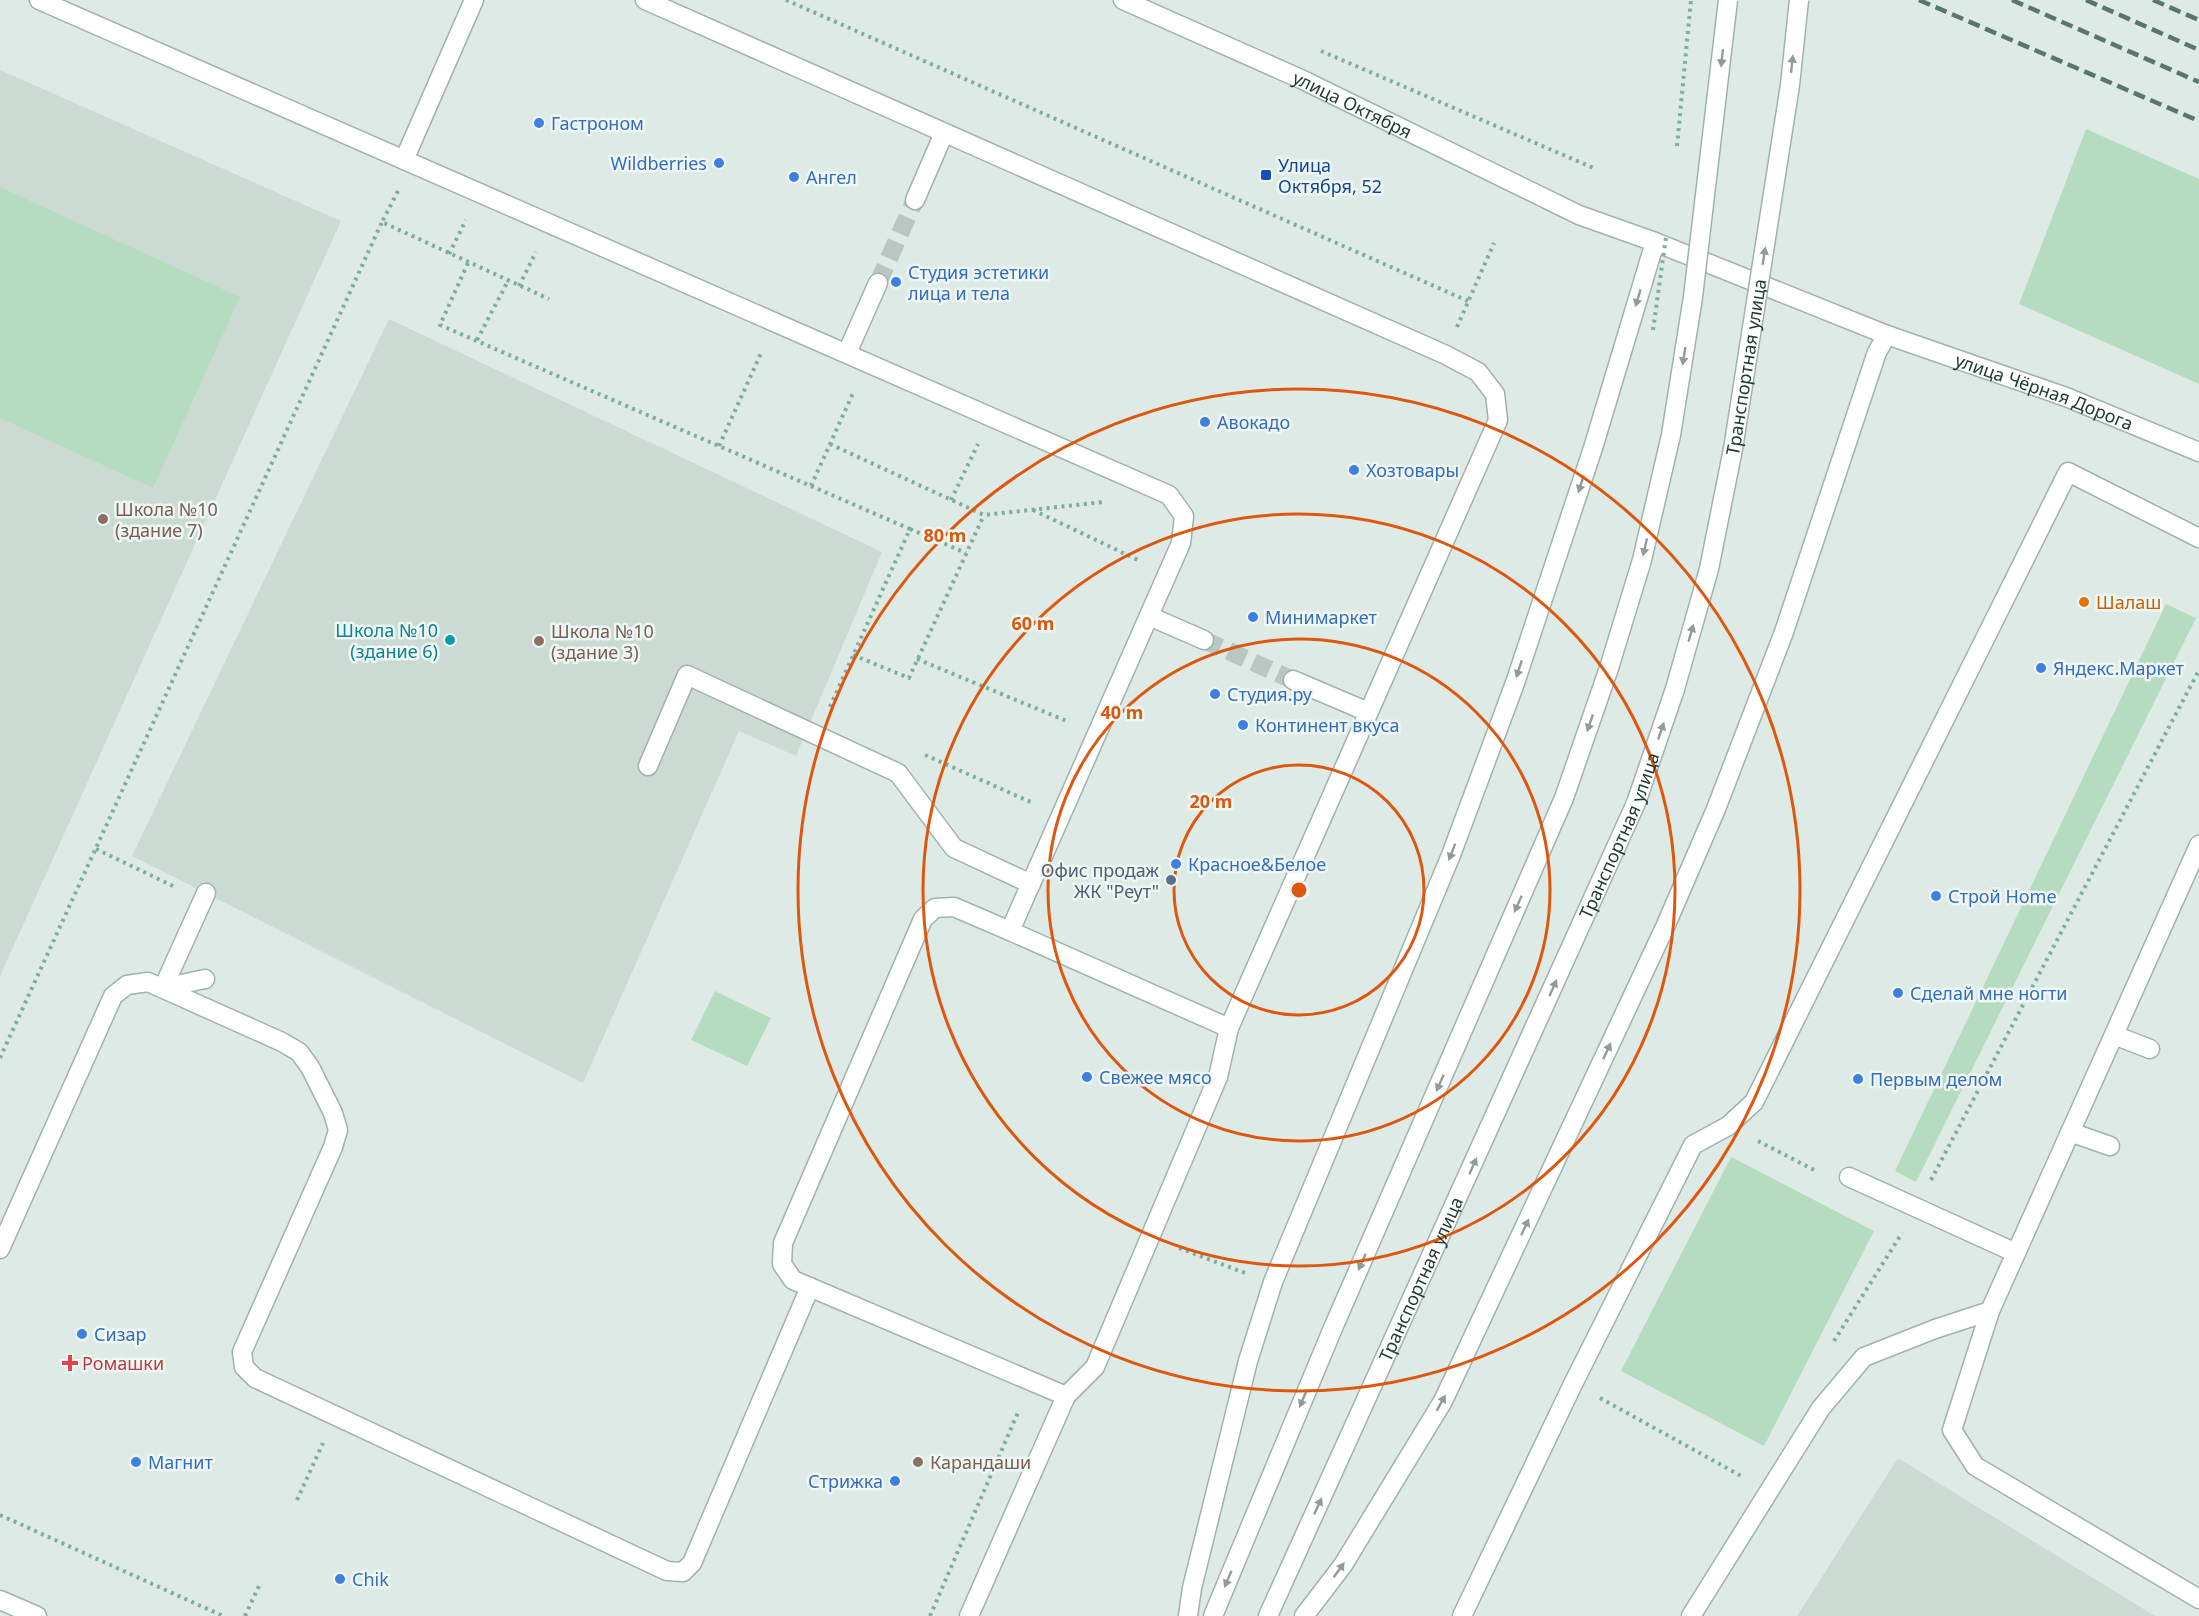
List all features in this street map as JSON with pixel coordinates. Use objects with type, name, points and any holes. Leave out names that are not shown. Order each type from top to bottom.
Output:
[{"type":"street","points":[[39,0],[1169,495],[1184,516],[1181,543],[1010,931]]},
{"type":"street","points":[[408,162],[474,0]]},
{"type":"street","points":[[645,0],[1446,355],[1478,372],[1495,394],[1498,420],[1229,1028],[1218,1077],[1151,1238],[1095,1367],[1066,1396],[969,1616]]},
{"type":"street","name":"улица Октября","points":[[1123,0],[1304,80],[1579,214],[1660,238]]},
{"type":"street","points":[[1212,1616],[1333,1328],[1564,798],[1609,668],[1642,560],[1671,435],[1693,297],[1728,0]]},
{"type":"street","name":"Транспортная улица","points":[[1268,1616],[1636,803],[1675,689],[1709,568],[1733,449],[1788,96],[1799,0]]},
{"type":"street","points":[[915,200],[944,132]]},
{"type":"street","points":[[1188,1616],[1200,1556],[1248,1361],[1273,1282],[1451,855],[1515,683],[1660,238]]},
{"type":"street","name":"улица Чёрная Дорога","points":[[1660,238],[1887,335],[2066,397],[2199,453]]},
{"type":"street","points":[[847,353],[878,283]]},
{"type":"street","points":[[1304,1616],[1343,1565],[1443,1401],[1665,927],[1716,809],[1784,632],[1877,352],[1887,335]]},
{"type":"street","points":[[1462,1616],[1573,1384],[1693,1145],[1728,1126],[1754,1102],[2068,472],[2199,538]]},
{"type":"street","points":[[1149,616],[1204,640]]},
{"type":"street","points":[[648,766],[687,675],[898,773],[954,848],[1031,884]]},
{"type":"street","points":[[1293,680],[1368,712]]},
{"type":"street","points":[[2199,845],[2194,869],[2114,1035],[1990,1311],[1952,1430],[1975,1466],[2199,1599]]},
{"type":"street","points":[[163,988],[204,897]]},
{"type":"street","points":[[1066,1396],[793,1280],[782,1264],[783,1243],[923,919],[935,908],[954,907],[1229,1028]]},
{"type":"street","points":[[163,988],[205,979]]},
{"type":"street","points":[[2,1239],[113,996],[127,985],[148,982],[282,1042],[299,1052],[310,1067],[333,1113],[338,1130],[333,1147],[242,1352],[244,1367],[255,1378],[667,1571],[682,1572],[692,1563],[810,1287]]},
{"type":"street","points":[[2114,1035],[2150,1049]]},
{"type":"street","points":[[2070,1131],[2110,1146]]},
{"type":"street","points":[[1849,1177],[2016,1253]]},
{"type":"street","points":[[1691,1616],[1821,1408],[1864,1358],[1935,1329],[1990,1311]]},
{"type":"street","points":[[0,1599],[37,1616]]},
{"type":"path","points":[[786,0],[1468,301]]},
{"type":"path","points":[[1676,153],[1691,0]]},
{"type":"path","points":[[1311,47],[1596,169]]},
{"type":"path","points":[[0,1058],[408,162]]},
{"type":"path","points":[[449,254],[480,193]]},
{"type":"path","points":[[382,222],[549,299]]},
{"type":"path","points":[[519,286],[549,223]]},
{"type":"path","points":[[1652,339],[1660,238]]},
{"type":"path","points":[[1446,355],[1494,243]]},
{"type":"path","points":[[468,263],[440,325],[966,553]]},
{"type":"path","points":[[477,340],[508,281]]},
{"type":"path","points":[[719,446],[774,322]]},
{"type":"path","points":[[811,486],[867,362]]},
{"type":"path","points":[[951,500],[990,416]]},
{"type":"path","points":[[830,444],[984,515],[1112,501]]},
{"type":"path","points":[[1032,510],[1168,574]]},
{"type":"path","points":[[853,655],[909,678],[984,515]]},
{"type":"path","points":[[827,712],[910,529]]},
{"type":"path","points":[[918,659],[1097,733]]},
{"type":"path","points":[[1828,1349],[1917,1208],[2199,670]]},
{"type":"path","points":[[923,754],[1061,815]]},
{"type":"path","points":[[96,849],[204,897]]},
{"type":"path","points":[[1728,1126],[1819,1173]]},
{"type":"path","points":[[1151,1238],[1249,1274]]},
{"type":"path","points":[[930,1616],[1031,1382]]},
{"type":"path","points":[[1573,1384],[1747,1478]]},
{"type":"path","points":[[297,1500],[336,1415]]},
{"type":"path","points":[[0,1515],[223,1616]]},
{"type":"path","points":[[245,1616],[259,1586]]},
{"type":"shaded area","name":"Школа №10 (здание 7)","points":[[0,70],[341,221],[0,976]]},
{"type":"shaded area","name":"Школа №10 (здание 3)","points":[[389,319],[882,552],[796,756],[739,731],[583,1083],[132,856]]},
{"type":"shaded area","points":[[1898,1458],[1963,1498],[2155,1616],[1797,1616]]},
{"type":"green space","points":[[2086,129],[2199,179],[2199,384],[2019,304]]},
{"type":"green space","points":[[0,187],[240,297],[153,488],[0,418]]},
{"type":"green space","points":[[2166,604],[2196,618],[1916,1182],[1895,1171]]},
{"type":"green space","points":[[715,991],[771,1018],[747,1066],[691,1040]]},
{"type":"green space","points":[[1731,1157],[1874,1231],[1764,1446],[1621,1371]]},
{"type":"tunnel","points":[[878,283],[915,200]]},
{"type":"tunnel","points":[[1204,640],[1293,680]]},
{"type":"railway","points":[[1919,0],[2199,121]]},
{"type":"railway","points":[[2012,0],[2199,82]]},
{"type":"railway","points":[[2086,0],[2199,50]]},
{"type":"railway","points":[[2153,0],[2199,20]]},
{"type":"place","name":"Гастроном","points":[[539,123]]},
{"type":"place","name":"Wildberries","points":[[719,163]]},
{"type":"place","name":"Улица Октября, 52","points":[[1266,175]]},
{"type":"place","name":"Ангел","points":[[794,177]]},
{"type":"place","name":"Студия эстетики лица и тела","points":[[896,282]]},
{"type":"place","name":"Авокадо","points":[[1205,422]]},
{"type":"place","name":"Хозтовары","points":[[1354,470]]},
{"type":"place","name":"Школа №10 (здание 7)","points":[[103,519]]},
{"type":"place","name":"Шалаш","points":[[2084,602]]},
{"type":"place","name":"Минимаркет","points":[[1253,617]]},
{"type":"place","name":"Школа №10 (здание 6)","points":[[450,640]]},
{"type":"place","name":"Школа №10 (здание 3)","points":[[539,641]]},
{"type":"place","name":"Яндекс.Маркет","points":[[2041,668]]},
{"type":"place","name":"Студия.ру","points":[[1215,694]]},
{"type":"place","name":"Континент вкуса","points":[[1243,725]]},
{"type":"place","name":"Красное&Белое","points":[[1176,864]]},
{"type":"place","name":"Офис продаж ЖК \"Реут\"","points":[[1171,880]]},
{"type":"place","name":"Строй Home","points":[[1936,896]]},
{"type":"place","name":"Сделай мне ногти","points":[[1898,993]]},
{"type":"place","name":"Свежее мясо","points":[[1087,1077]]},
{"type":"place","name":"Первым делом","points":[[1858,1079]]},
{"type":"place","name":"Сизар","points":[[82,1334]]},
{"type":"place","name":"Ромашки","points":[[70,1363]]},
{"type":"place","name":"Магнит","points":[[136,1462]]},
{"type":"place","name":"Карандаши","points":[[918,1462]]},
{"type":"place","name":"Стрижка","points":[[895,1481]]},
{"type":"place","name":"Chik","points":[[340,1579]]}]
